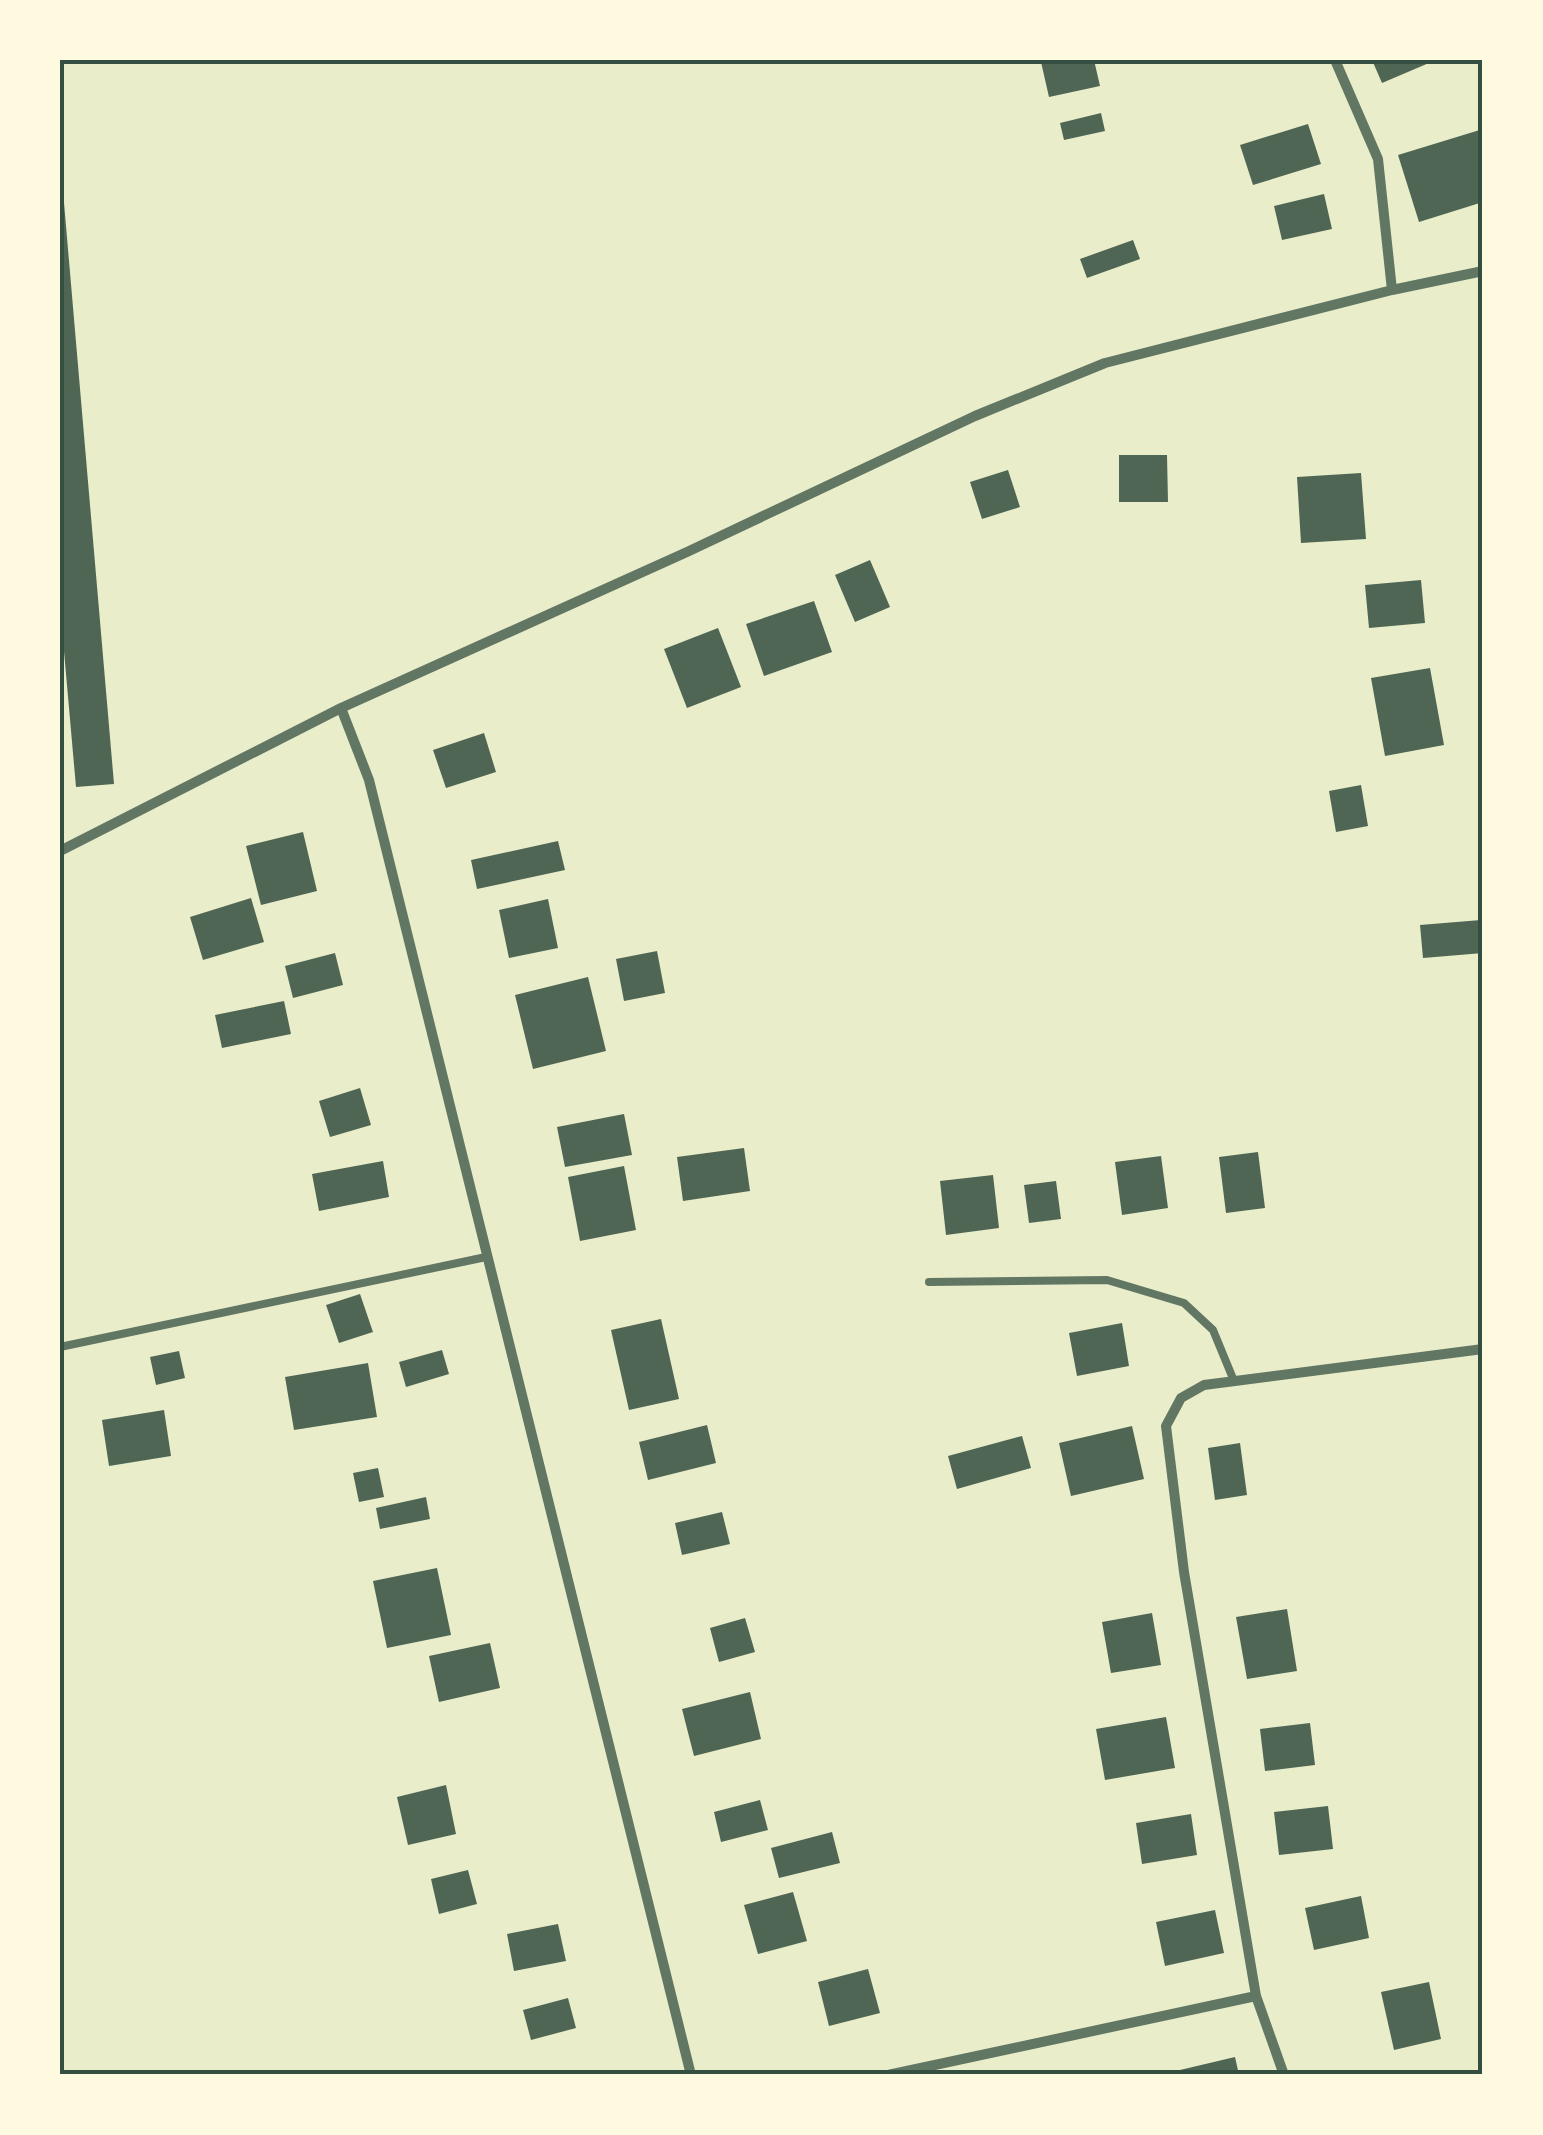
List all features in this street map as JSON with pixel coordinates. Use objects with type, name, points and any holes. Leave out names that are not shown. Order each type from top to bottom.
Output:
[{"type":"street","points":[[1336,60],[1378,159],[1392,290]]},
{"type":"street","points":[[60,851],[341,708],[976,416],[1106,363],[1392,290],[1483,271]]},
{"type":"street","points":[[341,708],[369,780],[691,2075]]},
{"type":"street","points":[[1284,2075],[1256,1996],[1187,1591],[1166,1426],[1181,1398],[1204,1386],[1483,1349]]},
{"type":"street","points":[[888,2075],[1256,1996]]},
{"type":"lane","points":[[60,1347],[486,1257]]},
{"type":"lane","points":[[929,1282],[1107,1280],[1184,1303],[1213,1330],[1234,1381]]},
{"type":"building","points":[[1094,60],[1100,86],[1049,97],[1041,62]]},
{"type":"building","points":[[1372,60],[1436,60],[1382,83]]},
{"type":"building","points":[[1101,113],[1105,131],[1064,140],[1060,123]]},
{"type":"building","points":[[1308,124],[1321,164],[1253,185],[1240,145]]},
{"type":"building","points":[[1483,129],[1483,202],[1419,222],[1398,155]]},
{"type":"building","points":[[60,191],[114,784],[76,787],[60,606]]},
{"type":"building","points":[[1324,194],[1332,229],[1282,240],[1274,206]]},
{"type":"building","points":[[1133,240],[1140,259],[1087,278],[1080,259]]},
{"type":"building","points":[[1119,455],[1167,455],[1168,502],[1119,502]]},
{"type":"building","points":[[1008,470],[1020,507],[982,519],[970,482]]},
{"type":"building","points":[[1361,473],[1366,539],[1301,543],[1297,477]]},
{"type":"building","points":[[870,560],[890,607],[855,622],[835,575]]},
{"type":"building","points":[[1421,580],[1425,623],[1369,628],[1365,585]]},
{"type":"building","points":[[814,601],[832,652],[764,676],[746,624]]},
{"type":"building","points":[[718,628],[741,687],[687,708],[664,649]]},
{"type":"building","points":[[1430,668],[1444,745],[1385,756],[1371,678]]},
{"type":"building","points":[[484,733],[496,772],[446,788],[433,750]]},
{"type":"building","points":[[1361,785],[1368,826],[1336,832],[1329,791]]},
{"type":"building","points":[[303,832],[317,891],[261,905],[246,846]]},
{"type":"building","points":[[558,841],[565,870],[477,889],[471,860]]},
{"type":"building","points":[[251,898],[264,942],[203,960],[190,917]]},
{"type":"building","points":[[548,899],[558,948],[509,958],[499,910]]},
{"type":"building","points":[[1481,920],[1483,953],[1423,958],[1420,925]]},
{"type":"building","points":[[657,951],[665,993],[624,1001],[616,959]]},
{"type":"building","points":[[335,953],[343,985],[293,998],[285,966]]},
{"type":"building","points":[[588,977],[606,1051],[533,1069],[515,995]]},
{"type":"building","points":[[284,1001],[291,1034],[222,1048],[215,1015]]},
{"type":"building","points":[[360,1088],[371,1125],[330,1137],[319,1101]]},
{"type":"building","points":[[624,1114],[632,1155],[565,1167],[557,1127]]},
{"type":"building","points":[[744,1148],[750,1191],[683,1201],[677,1157]]},
{"type":"building","points":[[1258,1152],[1265,1208],[1226,1213],[1219,1157]]},
{"type":"building","points":[[1161,1156],[1168,1208],[1122,1215],[1115,1162]]},
{"type":"building","points":[[383,1161],[389,1197],[319,1211],[312,1174]]},
{"type":"building","points":[[624,1166],[636,1230],[580,1241],[568,1177]]},
{"type":"building","points":[[993,1175],[999,1228],[946,1235],[940,1181]]},
{"type":"building","points":[[1056,1181],[1061,1219],[1029,1223],[1024,1185]]},
{"type":"building","points":[[360,1294],[373,1332],[339,1343],[326,1305]]},
{"type":"building","points":[[661,1319],[679,1399],[629,1410],[611,1330]]},
{"type":"building","points":[[1122,1323],[1129,1366],[1077,1376],[1069,1333]]},
{"type":"building","points":[[442,1350],[449,1374],[406,1387],[399,1362]]},
{"type":"building","points":[[179,1351],[185,1378],[156,1385],[150,1357]]},
{"type":"building","points":[[368,1363],[377,1417],[294,1430],[285,1377]]},
{"type":"building","points":[[164,1410],[171,1456],[109,1466],[102,1420]]},
{"type":"building","points":[[707,1425],[716,1463],[648,1480],[639,1442]]},
{"type":"building","points":[[1132,1426],[1144,1479],[1071,1496],[1059,1443]]},
{"type":"building","points":[[1022,1436],[1031,1468],[957,1489],[948,1456]]},
{"type":"building","points":[[1240,1443],[1247,1495],[1215,1500],[1208,1448]]},
{"type":"building","points":[[378,1468],[384,1497],[359,1502],[353,1473]]},
{"type":"building","points":[[426,1497],[430,1519],[380,1529],[376,1508]]},
{"type":"building","points":[[722,1512],[730,1544],[682,1555],[675,1523]]},
{"type":"building","points":[[437,1568],[451,1635],[387,1648],[373,1581]]},
{"type":"building","points":[[1287,1609],[1297,1671],[1247,1679],[1236,1617]]},
{"type":"building","points":[[1152,1613],[1161,1665],[1111,1673],[1102,1622]]},
{"type":"building","points":[[745,1618],[755,1652],[719,1662],[710,1628]]},
{"type":"building","points":[[490,1643],[500,1688],[439,1702],[429,1656]]},
{"type":"building","points":[[750,1692],[761,1739],[694,1756],[682,1709]]},
{"type":"building","points":[[1166,1717],[1175,1768],[1105,1780],[1096,1729]]},
{"type":"building","points":[[1310,1723],[1315,1765],[1265,1771],[1260,1729]]},
{"type":"building","points":[[446,1785],[456,1834],[408,1845],[397,1797]]},
{"type":"building","points":[[760,1800],[768,1830],[721,1842],[714,1812]]},
{"type":"building","points":[[1328,1806],[1333,1849],[1279,1855],[1274,1812]]},
{"type":"building","points":[[1191,1814],[1197,1855],[1142,1864],[1136,1823]]},
{"type":"building","points":[[832,1832],[840,1863],[779,1878],[771,1848]]},
{"type":"building","points":[[468,1870],[477,1904],[439,1914],[431,1879]]},
{"type":"building","points":[[793,1892],[807,1941],[758,1954],[744,1905]]},
{"type":"building","points":[[1361,1896],[1369,1938],[1314,1950],[1305,1908]]},
{"type":"building","points":[[1215,1910],[1224,1953],[1165,1966],[1156,1922]]},
{"type":"building","points":[[558,1924],[566,1961],[514,1971],[507,1934]]},
{"type":"building","points":[[868,1969],[880,2013],[829,2026],[818,1982]]},
{"type":"building","points":[[1429,1982],[1441,2039],[1394,2050],[1381,1992]]},
{"type":"building","points":[[568,1998],[576,2028],[531,2040],[523,2010]]},
{"type":"building","points":[[1235,2057],[1239,2075],[1181,2075],[1180,2070]]}]
